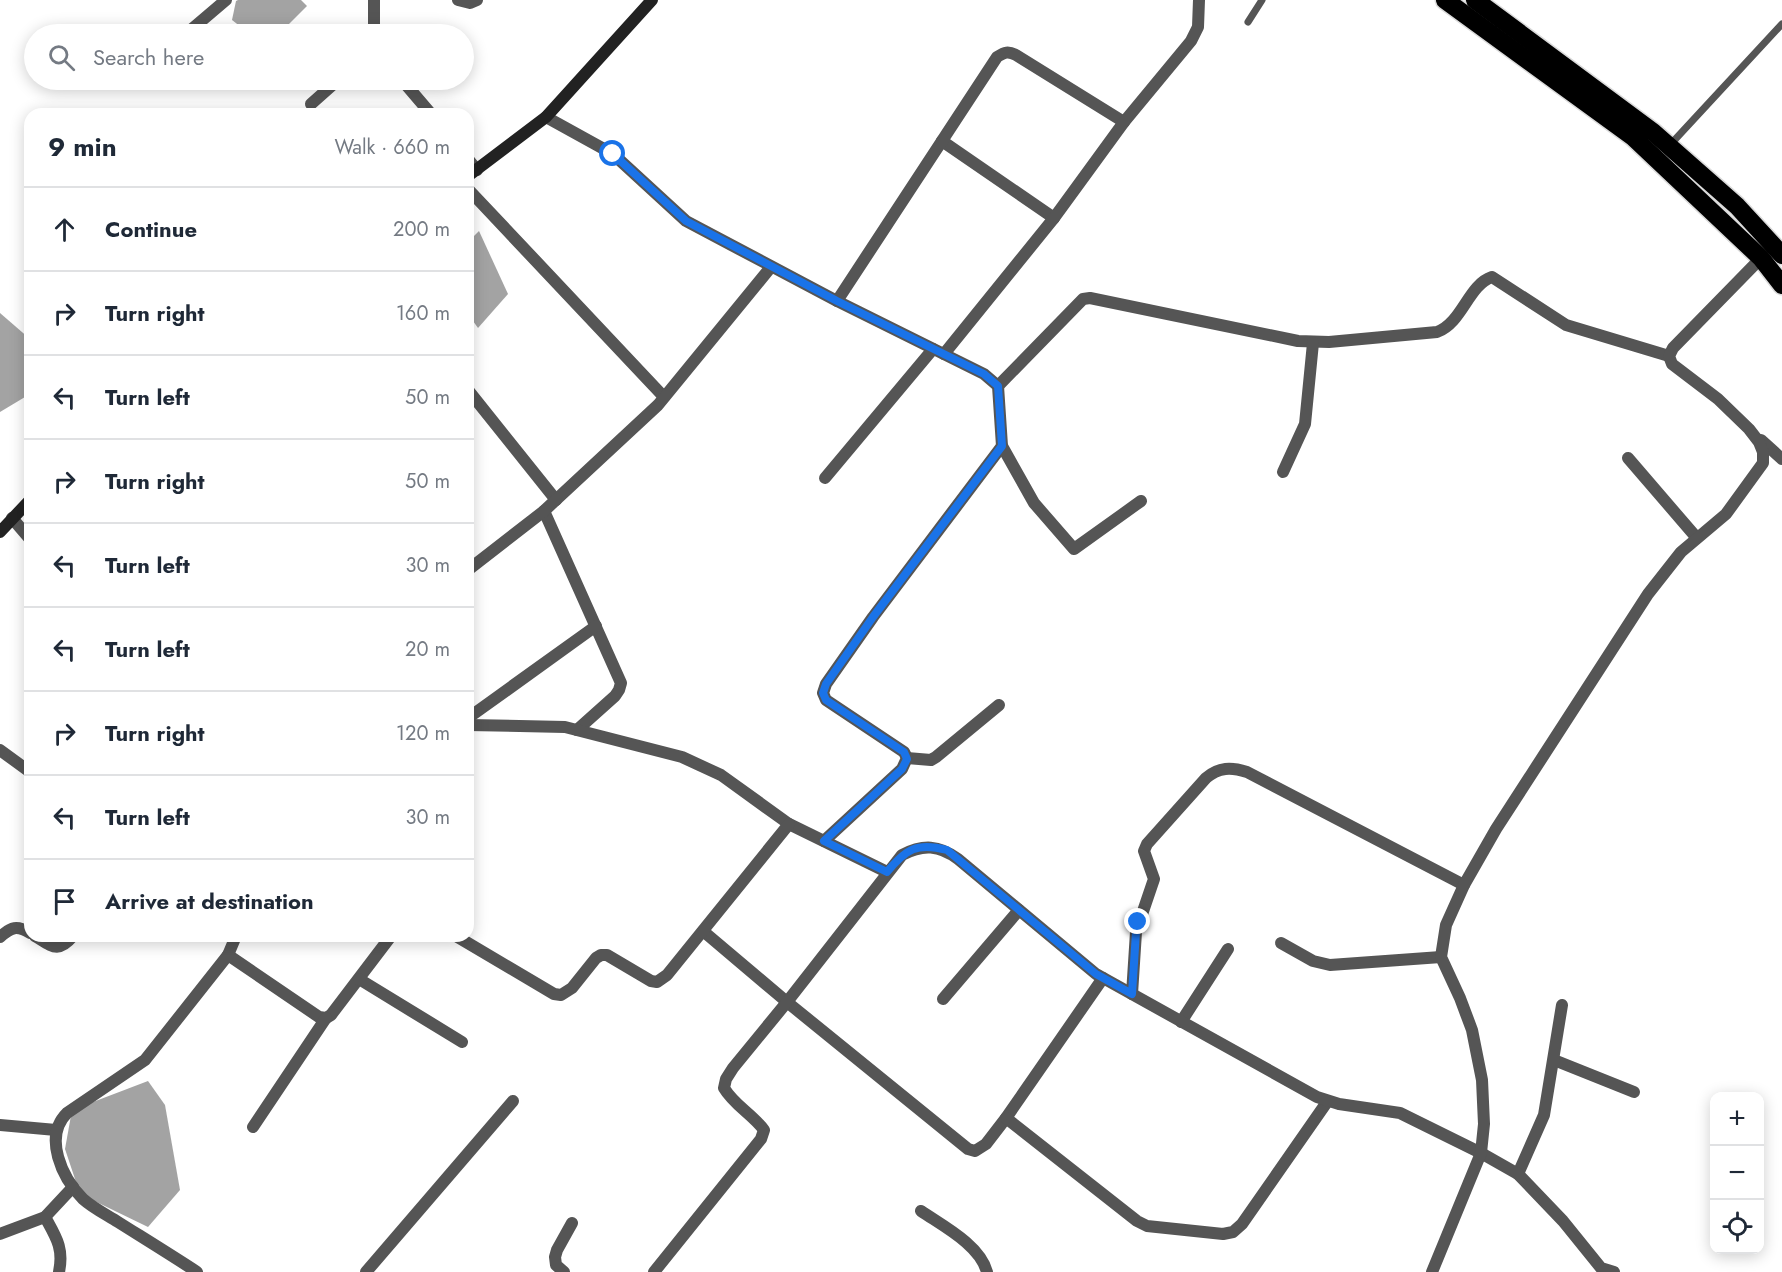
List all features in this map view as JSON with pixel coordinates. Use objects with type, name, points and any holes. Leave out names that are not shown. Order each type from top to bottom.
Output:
[{"type":"highway","points":[[1445,0],[1647,138],[1669,146],[1737,206],[1774,248],[1782,285]]},
{"type":"highway","points":[[1475,0],[1647,138],[1774,248]]},
{"type":"main road","points":[[474,172],[546,117],[652,0]]},
{"type":"main road","points":[[0,532],[24,506]]},
{"type":"street","points":[[198,24],[226,0]]},
{"type":"street","points":[[374,0],[374,24]]},
{"type":"street","points":[[458,0],[470,3],[477,0]]},
{"type":"street","points":[[825,478],[1054,218],[1124,122],[1191,41],[1198,27],[1199,0]]},
{"type":"street","points":[[837,301],[997,57],[1009,51],[1124,122]]},
{"type":"street","points":[[310,104],[326,90]]},
{"type":"street","points":[[411,90],[426,108]]},
{"type":"street","points":[[546,117],[613,154],[686,221],[837,301],[984,374],[998,386],[1002,446],[1034,503],[1074,549],[1141,501]]},
{"type":"street","points":[[942,141],[1054,218]]},
{"type":"street","points":[[474,195],[664,397]]},
{"type":"street","points":[[1774,248],[1673,348],[1669,356],[1672,364],[1718,399],[1782,459]]},
{"type":"street","points":[[474,565],[544,511],[664,397],[771,267]]},
{"type":"street","points":[[998,386],[1083,299],[1090,298],[1313,343],[1437,332],[1452,322],[1482,282],[1492,277],[1566,325],[1669,356]]},
{"type":"street","points":[[1283,472],[1305,424],[1313,343]]},
{"type":"street","points":[[474,398],[556,500]]},
{"type":"street","points":[[1432,1272],[1481,1153],[1484,1124],[1482,1080],[1472,1030],[1441,957],[1446,925],[1464,885],[1496,829],[1648,594],[1681,552],[1726,514],[1763,464],[1763,452],[1759,442],[1749,429]]},
{"type":"street","points":[[824,841],[902,769],[907,759],[904,752],[826,700],[823,693],[826,684],[873,617],[1002,446]]},
{"type":"street","points":[[1628,458],[1696,537]]},
{"type":"street","points":[[544,511],[621,683],[615,696],[577,730]]},
{"type":"street","points":[[12,518],[24,532]]},
{"type":"street","points":[[474,713],[596,626]]},
{"type":"street","points":[[907,759],[931,760],[999,705]]},
{"type":"street","points":[[474,725],[566,727],[664,751],[701,764],[721,775],[789,824],[887,872]]},
{"type":"street","points":[[0,750],[24,768]]},
{"type":"street","points":[[1132,994],[1136,932],[1154,879],[1144,851],[1147,844],[1214,772],[1234,768],[1247,772],[1464,885]]},
{"type":"street","points":[[466,942],[554,994],[561,995],[572,988],[601,955],[607,955],[651,981],[657,982],[663,979],[789,824]]},
{"type":"street","points":[[654,1272],[761,1139],[764,1130],[729,1097],[724,1088],[726,1079],[733,1068],[902,855],[914,848],[932,846],[947,850],[1103,978],[1181,1022],[1327,1102],[1400,1113],[1518,1174],[1563,1221],[1600,1270],[1614,1272]]},
{"type":"street","points":[[943,999],[1019,910]]},
{"type":"street","points":[[0,937],[14,927],[24,930]]},
{"type":"street","points":[[703,931],[968,1149],[975,1151],[982,1149],[1006,1118],[1103,978]]},
{"type":"street","points":[[45,942],[58,948],[67,942]]},
{"type":"street","points":[[197,1272],[85,1200],[73,1187],[57,1152],[56,1130],[67,1113],[146,1060],[228,955],[233,942]]},
{"type":"street","points":[[253,1127],[326,1018],[331,1015],[387,942]]},
{"type":"street","points":[[1281,943],[1313,961],[1330,965],[1441,957]]},
{"type":"street","points":[[1181,1022],[1228,949]]},
{"type":"street","points":[[228,955],[319,1017],[326,1018]]},
{"type":"street","points":[[359,979],[462,1042]]},
{"type":"street","points":[[1518,1174],[1544,1115],[1562,1005]]},
{"type":"street","points":[[1554,1060],[1634,1092]]},
{"type":"street","points":[[366,1272],[513,1101]]},
{"type":"street","points":[[1006,1118],[1137,1221],[1147,1226],[1223,1234],[1233,1232],[1242,1224],[1327,1102]]},
{"type":"street","points":[[0,1125],[56,1130]]},
{"type":"street","points":[[0,1234],[45,1217],[73,1187]]},
{"type":"street","points":[[921,1210],[977,1251],[987,1272]]},
{"type":"street","points":[[45,1217],[60,1245],[59,1272]]},
{"type":"street","points":[[564,1272],[556,1265],[555,1257],[572,1223]]},
{"type":"lane","points":[[1248,22],[1262,0]]},
{"type":"lane","points":[[1669,146],[1782,24]]},
{"type":"shaded area","points":[[301,0],[307,6],[289,24],[237,24],[232,20],[236,1]]},
{"type":"shaded area","points":[[479,231],[508,294],[478,328],[474,322],[474,236]]},
{"type":"shaded area","points":[[0,313],[24,334],[24,398],[0,412]]},
{"type":"shaded area","points":[[148,1081],[165,1105],[180,1190],[148,1227],[80,1194],[65,1149],[72,1110]]},
{"type":"route","points":[[613,154],[686,221],[757,260],[984,374],[998,386],[1002,446],[873,617],[826,684],[823,693],[826,700],[904,752],[907,759],[902,769],[824,841],[887,872],[902,855],[914,848],[932,846],[947,850],[1096,974],[1132,994],[1138,922]]}]
